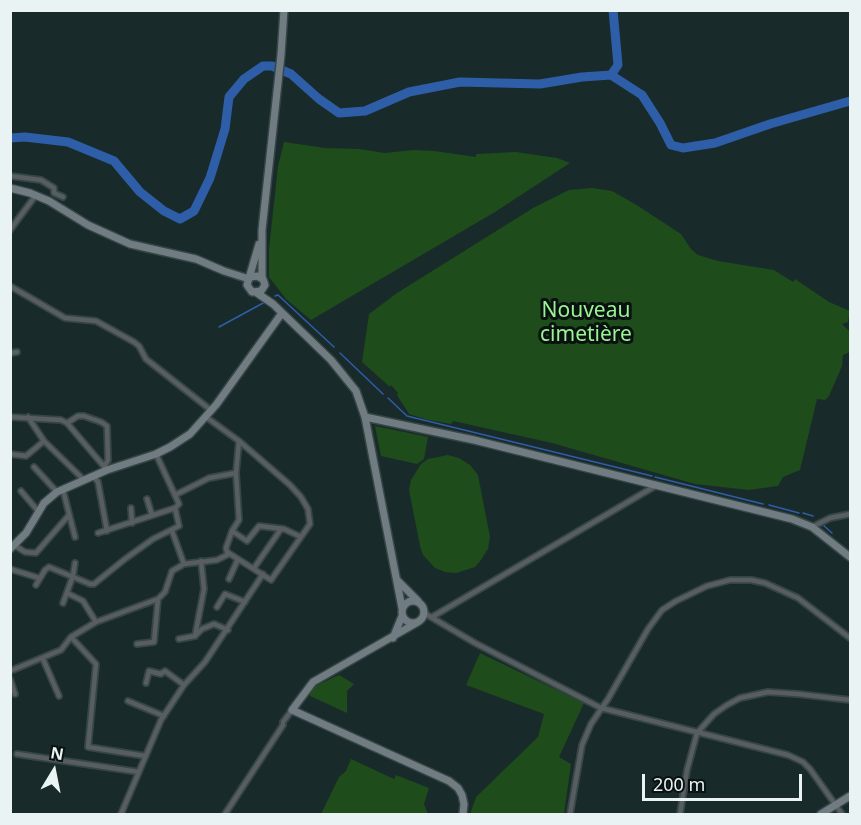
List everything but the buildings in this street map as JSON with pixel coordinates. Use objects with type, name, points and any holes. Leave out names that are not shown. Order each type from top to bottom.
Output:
[{"type":"street","points":[[273,304],[262,278],[262,230],[286,10]]},
{"type":"street","points":[[10,176],[41,180],[54,188],[54,193],[63,197]]},
{"type":"street","points":[[10,188],[36,195],[88,225],[130,244],[196,259],[224,271],[250,278],[257,276],[262,278]]},
{"type":"street","points":[[10,230],[36,195]]},
{"type":"street","points":[[248,287],[262,230]]},
{"type":"street","points":[[224,271],[273,304],[349,380],[365,417],[402,612],[409,622],[418,622]]},
{"type":"street","points":[[10,286],[65,318],[96,321],[134,342],[146,359],[214,407]]},
{"type":"street","points":[[257,293],[264,287]]},
{"type":"street","points":[[69,515],[36,553],[12,547],[26,533],[38,511],[60,491],[94,477],[106,468],[156,454],[190,434],[214,407],[282,313]]},
{"type":"street","points":[[10,353],[17,352]]},
{"type":"street","points":[[67,423],[78,416],[84,416],[107,426],[108,460],[106,468]]},
{"type":"street","points":[[10,417],[61,420],[67,423],[106,468]]},
{"type":"street","points":[[28,417],[44,441],[84,481]]},
{"type":"street","points":[[206,417],[238,441],[290,485],[305,502],[310,522],[271,580],[226,552],[232,531],[239,518],[236,474],[238,441]]},
{"type":"street","points":[[365,417],[474,440],[792,519],[812,527],[850,557]]},
{"type":"street","points":[[10,454],[26,456],[44,441]]},
{"type":"street","points":[[98,533],[175,508],[179,504],[156,454]]},
{"type":"street","points":[[34,467],[60,491],[75,537]]},
{"type":"street","points":[[175,495],[204,480],[236,474]]},
{"type":"street","points":[[94,477],[98,482],[107,531]]},
{"type":"street","points":[[432,617],[657,485]]},
{"type":"street","points":[[21,491],[38,511]]},
{"type":"street","points":[[147,499],[152,515]]},
{"type":"street","points":[[131,508],[132,523]]},
{"type":"street","points":[[36,585],[49,567],[94,584],[144,545],[179,526],[175,508]]},
{"type":"street","points":[[812,527],[830,518],[849,515]]},
{"type":"street","points":[[232,531],[247,541],[258,526],[281,529],[300,537]]},
{"type":"street","points":[[254,568],[281,529]]},
{"type":"street","points":[[172,531],[184,564]]},
{"type":"street","points":[[10,671],[61,650],[71,637],[96,622],[158,598],[165,592],[172,572],[184,564],[221,559],[229,554]]},
{"type":"street","points":[[229,579],[238,558]]},
{"type":"street","points":[[195,636],[204,589],[201,561]]},
{"type":"street","points":[[63,603],[73,576],[75,563]]},
{"type":"street","points":[[10,569],[39,578]]},
{"type":"street","points":[[121,814],[164,716],[184,685],[205,662],[228,630],[263,574]]},
{"type":"street","points":[[397,580],[420,603],[424,614],[601,708],[788,755],[803,762],[817,777],[842,814]]},
{"type":"street","points":[[570,814],[582,745],[591,724],[648,629],[662,610],[690,593],[707,586],[730,580],[751,580],[765,583],[798,598],[850,638]]},
{"type":"street","points":[[67,593],[82,601],[96,622]]},
{"type":"street","points":[[217,607],[225,594],[245,602]]},
{"type":"street","points":[[136,644],[154,642],[158,598]]},
{"type":"street","points":[[393,638],[404,604],[412,600],[420,603]]},
{"type":"street","points":[[225,814],[292,710],[313,682],[393,638],[418,622],[424,614]]},
{"type":"street","points":[[179,639],[195,636],[202,629],[214,624],[228,630]]},
{"type":"street","points":[[71,637],[96,664],[88,747],[145,756]]},
{"type":"street","points":[[43,658],[59,696]]},
{"type":"street","points":[[146,683],[149,671],[161,674],[165,671],[184,685]]},
{"type":"street","points":[[10,679],[15,694]]},
{"type":"street","points":[[680,814],[687,770],[698,733],[714,714],[727,705],[755,694],[798,694],[850,700]]},
{"type":"street","points":[[128,701],[164,716]]},
{"type":"street","points":[[292,710],[449,781],[462,795],[463,814]]},
{"type":"street","points":[[17,754],[139,772]]},
{"type":"street","points":[[821,814],[850,796]]},
{"type":"green space","points":[[284,142],[385,153],[413,150],[476,157],[476,154],[516,152],[557,158],[570,163],[495,212],[311,320],[286,299],[269,277],[269,249],[278,166]]},
{"type":"green space","name":"Nouveau cimetière","points":[[592,188],[612,191],[635,204],[681,234],[698,255],[718,261],[774,270],[793,282],[795,279],[829,302],[850,311],[848,322],[842,324],[850,332],[850,352],[843,355],[842,366],[829,396],[825,400],[817,399],[800,470],[783,477],[778,486],[749,490],[695,484],[552,443],[453,421],[451,424],[428,420],[409,414],[391,385],[390,387],[362,362],[369,314],[397,293],[533,208],[569,190]]},
{"type":"green space","points":[[375,426],[428,437],[424,459],[417,464],[381,456]]},
{"type":"green space","points":[[448,455],[459,458],[470,465],[478,475],[490,537],[488,549],[475,567],[456,573],[435,568],[423,555],[409,490],[411,480],[421,464],[428,459]]},
{"type":"green space","points":[[480,653],[584,703],[559,757],[571,764],[564,814],[470,814],[476,797],[538,737],[544,714],[466,685]]},
{"type":"green space","points":[[339,675],[354,684],[347,691],[347,713],[310,696],[310,690],[313,687]]},
{"type":"green space","points":[[351,759],[394,779],[396,775],[429,788],[424,804],[428,814],[321,814],[339,777],[346,771]]},
{"type":"waterway","points":[[611,75],[618,65],[613,10]]},
{"type":"waterway","points":[[10,138],[25,137],[68,142],[114,161],[140,192],[164,211],[180,219],[194,211],[210,178],[225,129],[229,97],[244,79],[263,66],[272,66],[291,74],[339,113],[365,111],[409,92],[460,82],[540,84],[611,75],[642,95],[671,145],[683,148],[715,143],[770,124],[850,101]]},
{"type":"waterway","points":[[275,296],[278,295],[334,347]]},
{"type":"waterway","points":[[219,327],[265,302]]},
{"type":"waterway","points":[[340,353],[383,394]]},
{"type":"waterway","points":[[388,398],[407,416],[652,476]]},
{"type":"waterway","points":[[655,477],[763,504]]},
{"type":"waterway","points":[[769,505],[799,513]]},
{"type":"waterway","points":[[803,513],[813,516]]},
{"type":"waterway","points":[[822,524],[832,533]]}]
